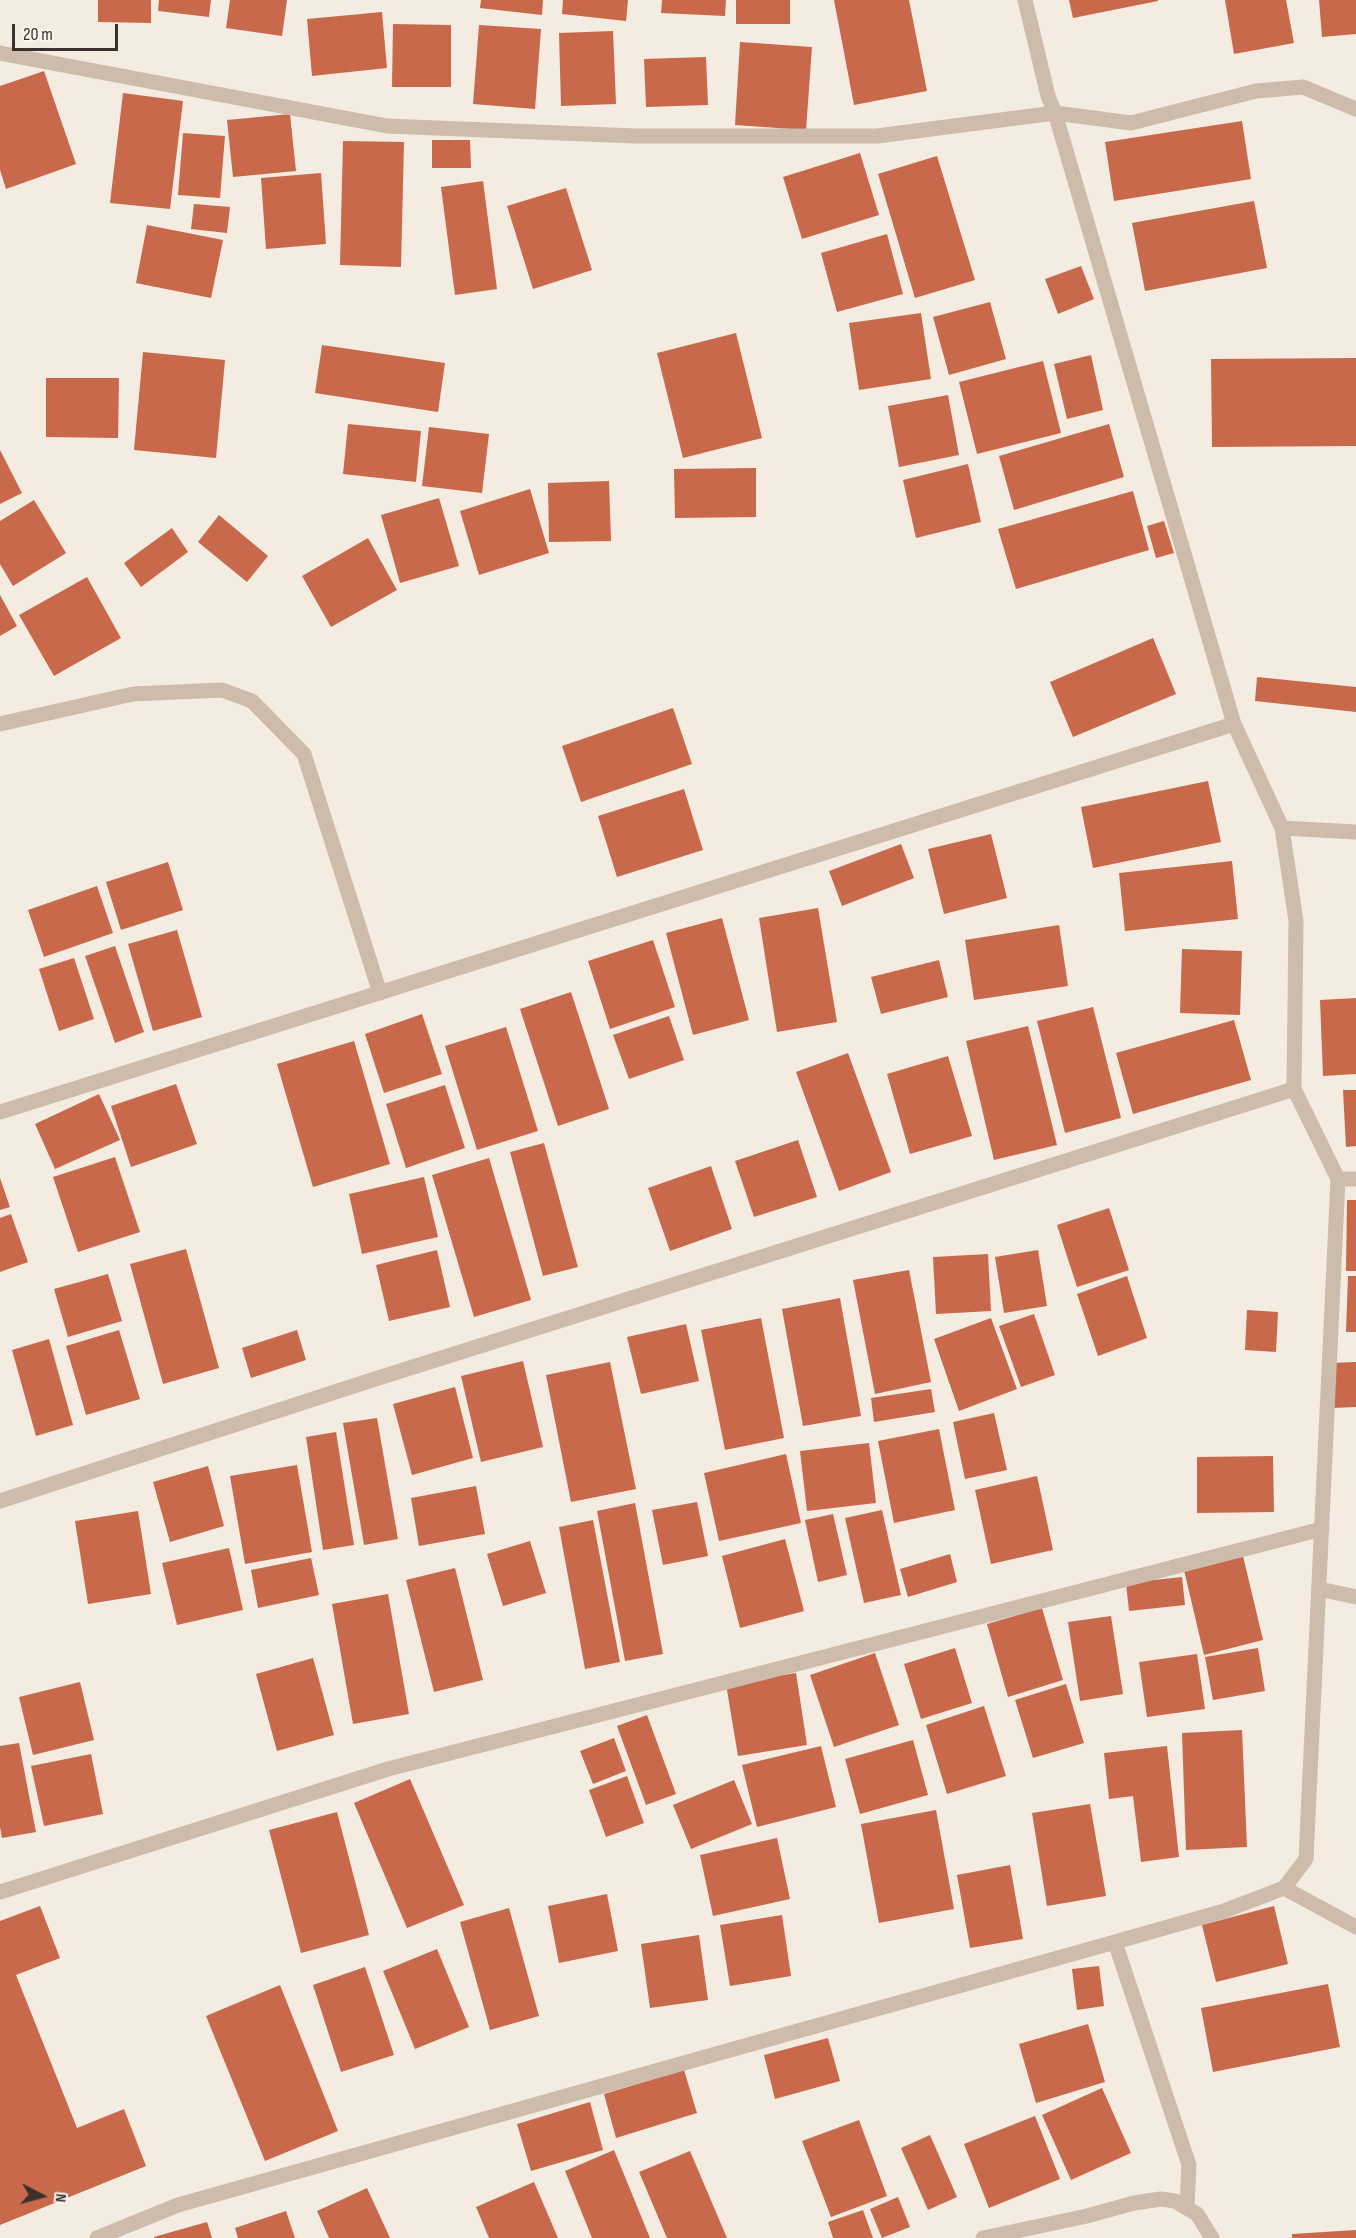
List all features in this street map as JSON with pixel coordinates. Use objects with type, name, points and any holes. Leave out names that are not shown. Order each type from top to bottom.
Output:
[{"type":"street","points":[[97,2238],[178,2205],[1224,1911],[1284,1888],[1306,1859],[1338,1179],[1294,1089],[1296,921],[1282,828],[1234,724],[1055,113],[1048,96],[1024,0]]},
{"type":"street","points":[[0,53],[387,126],[635,136],[877,136],[1055,113],[1131,123],[1256,91],[1303,87],[1356,109]]},
{"type":"street","points":[[0,724],[133,694],[222,690],[252,701],[304,754],[380,993]]},
{"type":"street","points":[[0,1112],[1234,724]]},
{"type":"street","points":[[1282,828],[1356,832]]},
{"type":"street","points":[[0,1501],[372,1380],[1294,1089]]},
{"type":"street","points":[[1338,1179],[1356,1179]]},
{"type":"street","points":[[0,1892],[388,1769],[1322,1529]]},
{"type":"street","points":[[1319,1589],[1356,1597]]},
{"type":"street","points":[[1284,1888],[1356,1927]]},
{"type":"street","points":[[1115,1942],[1189,2164],[1187,2207]]},
{"type":"street","points":[[983,2238],[1087,2216],[1134,2203],[1161,2199],[1175,2201],[1197,2214],[1212,2238]]},
{"type":"building","points":[[98,0],[151,0],[151,23],[98,22]]},
{"type":"building","points":[[159,0],[211,0],[209,17],[158,11]]},
{"type":"building","points":[[230,0],[287,0],[282,36],[226,28]]},
{"type":"building","points":[[481,0],[543,0],[542,15],[480,8]]},
{"type":"building","points":[[563,0],[628,0],[626,21],[562,14]]},
{"type":"building","points":[[662,0],[726,0],[725,16],[661,13]]},
{"type":"building","points":[[736,0],[790,0],[790,24],[736,24]]},
{"type":"building","points":[[834,0],[909,0],[927,91],[854,105]]},
{"type":"building","points":[[1069,0],[1158,0],[1158,1],[1073,18]]},
{"type":"building","points":[[1225,0],[1286,0],[1294,43],[1234,54]]},
{"type":"building","points":[[1319,0],[1356,0],[1356,34],[1322,37]]},
{"type":"building","points":[[382,12],[387,68],[312,76],[307,19]]},
{"type":"building","points":[[393,24],[451,25],[451,87],[392,87]]},
{"type":"building","points":[[479,25],[541,29],[535,109],[473,104]]},
{"type":"building","points":[[613,31],[616,104],[561,106],[559,33]]},
{"type":"building","points":[[740,42],[812,47],[806,130],[735,125]]},
{"type":"building","points":[[706,57],[708,105],[646,107],[644,59]]},
{"type":"building","points":[[44,71],[76,164],[6,189],[0,170],[0,86]]},
{"type":"building","points":[[123,93],[183,101],[170,209],[110,203]]},
{"type":"building","points":[[290,114],[296,171],[233,177],[227,120]]},
{"type":"building","points":[[1242,121],[1251,179],[1114,201],[1105,142]]},
{"type":"building","points":[[183,133],[225,136],[220,198],[178,195]]},
{"type":"building","points":[[432,140],[470,140],[471,168],[432,168]]},
{"type":"building","points":[[343,141],[404,142],[401,267],[340,265]]},
{"type":"building","points":[[860,153],[879,215],[802,239],[783,177]]},
{"type":"building","points":[[937,156],[975,280],[915,298],[878,174]]},
{"type":"building","points":[[321,173],[326,244],[266,249],[261,178]]},
{"type":"building","points":[[483,181],[497,289],[455,295],[441,187]]},
{"type":"building","points":[[566,188],[592,270],[533,289],[507,206]]},
{"type":"building","points":[[1254,201],[1267,268],[1145,291],[1132,223]]},
{"type":"building","points":[[194,204],[230,207],[227,233],[191,229]]},
{"type":"building","points":[[147,225],[223,240],[211,298],[136,283]]},
{"type":"building","points":[[887,234],[903,294],[837,312],[821,253]]},
{"type":"building","points":[[1081,266],[1094,299],[1058,314],[1045,279]]},
{"type":"building","points":[[990,302],[1006,359],[949,375],[933,317]]},
{"type":"building","points":[[921,313],[931,379],[859,390],[849,323]]},
{"type":"building","points":[[736,333],[762,438],[683,458],[657,353]]},
{"type":"building","points":[[322,345],[445,363],[438,412],[315,393]]},
{"type":"building","points":[[143,352],[225,360],[216,458],[134,450]]},
{"type":"building","points":[[1091,355],[1103,410],[1067,419],[1054,364]]},
{"type":"building","points":[[1356,358],[1356,446],[1212,447],[1211,359]]},
{"type":"building","points":[[1043,361],[1061,433],[977,454],[959,382]]},
{"type":"building","points":[[46,378],[119,378],[118,438],[46,437]]},
{"type":"building","points":[[948,395],[959,455],[899,467],[888,406]]},
{"type":"building","points":[[348,424],[421,431],[416,482],[343,474]]},
{"type":"building","points":[[1109,424],[1124,477],[1014,510],[999,456]]},
{"type":"building","points":[[429,427],[489,434],[482,493],[422,486]]},
{"type":"building","points":[[0,450],[22,493],[0,504]]},
{"type":"building","points":[[968,464],[981,522],[916,538],[903,480]]},
{"type":"building","points":[[756,468],[756,517],[675,518],[674,469]]},
{"type":"building","points":[[609,481],[611,541],[549,542],[548,483]]},
{"type":"building","points":[[530,489],[549,553],[479,575],[460,511]]},
{"type":"building","points":[[1133,491],[1149,550],[1016,589],[998,529]]},
{"type":"building","points":[[439,498],[459,566],[400,583],[381,515]]},
{"type":"building","points":[[34,500],[66,553],[13,586],[0,564],[0,521]]},
{"type":"building","points":[[219,515],[268,556],[247,582],[198,542]]},
{"type":"building","points":[[1164,521],[1174,553],[1156,558],[1147,526]]},
{"type":"building","points":[[172,528],[188,552],[141,587],[124,563]]},
{"type":"building","points":[[368,538],[397,590],[331,627],[302,576]]},
{"type":"building","points":[[87,577],[121,638],[54,676],[19,615]]},
{"type":"building","points":[[0,595],[17,626],[0,636]]},
{"type":"building","points":[[1153,638],[1176,694],[1073,737],[1050,682]]},
{"type":"building","points":[[1257,677],[1356,687],[1356,712],[1255,701]]},
{"type":"building","points":[[673,708],[692,764],[581,802],[562,746]]},
{"type":"building","points":[[1208,781],[1221,842],[1093,868],[1081,807]]},
{"type":"building","points":[[684,789],[703,850],[617,877],[598,816]]},
{"type":"building","points":[[991,834],[1007,898],[944,914],[928,849]]},
{"type":"building","points":[[901,844],[914,878],[842,906],[829,871]]},
{"type":"building","points":[[1232,861],[1238,919],[1125,931],[1119,873]]},
{"type":"building","points":[[168,862],[183,910],[121,930],[106,882]]},
{"type":"building","points":[[97,886],[113,933],[44,957],[28,910]]},
{"type":"building","points":[[818,908],[837,1022],[777,1032],[759,918]]},
{"type":"building","points":[[722,918],[749,1020],[693,1035],[666,933]]},
{"type":"building","points":[[1059,925],[1068,986],[974,1000],[965,940]]},
{"type":"building","points":[[177,930],[202,1017],[153,1031],[128,944]]},
{"type":"building","points":[[653,940],[675,1007],[610,1029],[588,961]]},
{"type":"building","points":[[115,946],[144,1032],[115,1043],[85,956]]},
{"type":"building","points":[[1182,949],[1242,951],[1240,1015],[1180,1013]]},
{"type":"building","points":[[74,958],[94,1019],[59,1031],[39,969]]},
{"type":"building","points":[[939,960],[948,997],[881,1014],[871,977]]},
{"type":"building","points":[[571,992],[609,1109],[558,1126],[520,1009]]},
{"type":"building","points":[[1356,998],[1356,1074],[1323,1076],[1320,1000]]},
{"type":"building","points":[[1093,1007],[1121,1118],[1065,1133],[1037,1021]]},
{"type":"building","points":[[422,1014],[442,1074],[384,1093],[365,1034]]},
{"type":"building","points":[[669,1016],[684,1060],[629,1079],[613,1035]]},
{"type":"building","points":[[1234,1020],[1251,1080],[1133,1114],[1116,1053]]},
{"type":"building","points":[[1028,1026],[1057,1145],[994,1160],[966,1041]]},
{"type":"building","points":[[506,1027],[538,1131],[477,1150],[445,1046]]},
{"type":"building","points":[[354,1041],[390,1164],[313,1187],[277,1064]]},
{"type":"building","points":[[848,1053],[891,1172],[839,1191],[796,1072]]},
{"type":"building","points":[[948,1056],[972,1136],[910,1154],[887,1074]]},
{"type":"building","points":[[176,1084],[197,1144],[131,1167],[111,1106]]},
{"type":"building","points":[[445,1085],[465,1148],[406,1168],[386,1104]]},
{"type":"building","points":[[1343,1090],[1356,1090],[1356,1146],[1346,1147]]},
{"type":"building","points":[[99,1094],[120,1140],[55,1169],[35,1124]]},
{"type":"building","points":[[798,1140],[817,1197],[754,1217],[735,1161]]},
{"type":"building","points":[[544,1143],[578,1267],[543,1276],[510,1152]]},
{"type":"building","points":[[115,1157],[140,1232],[78,1252],[53,1177]]},
{"type":"building","points":[[489,1158],[531,1300],[474,1317],[432,1175]]},
{"type":"building","points":[[711,1166],[732,1229],[670,1251],[648,1188]]},
{"type":"building","points":[[424,1177],[438,1237],[362,1254],[349,1194]]},
{"type":"building","points":[[0,1178],[10,1207],[0,1210]]},
{"type":"building","points":[[1347,1200],[1356,1200],[1356,1271],[1346,1271]]},
{"type":"building","points":[[1109,1208],[1129,1270],[1077,1287],[1057,1225]]},
{"type":"building","points":[[11,1214],[28,1262],[0,1272],[0,1218]]},
{"type":"building","points":[[186,1249],[219,1368],[163,1384],[130,1264]]},
{"type":"building","points":[[437,1250],[450,1307],[389,1321],[376,1265]]},
{"type":"building","points":[[1038,1250],[1047,1306],[1004,1313],[995,1257]]},
{"type":"building","points":[[988,1254],[991,1311],[936,1314],[933,1257]]},
{"type":"building","points":[[909,1270],[931,1382],[875,1394],[853,1280]]},
{"type":"building","points":[[108,1274],[122,1321],[68,1337],[54,1289]]},
{"type":"building","points":[[1127,1276],[1147,1338],[1098,1356],[1077,1294]]},
{"type":"building","points":[[1348,1276],[1356,1276],[1356,1332],[1346,1332]]},
{"type":"building","points":[[840,1298],[861,1416],[803,1426],[782,1309]]},
{"type":"building","points":[[1247,1310],[1278,1312],[1276,1352],[1245,1350]]},
{"type":"building","points":[[1034,1314],[1055,1375],[1021,1387],[999,1326]]},
{"type":"building","points":[[761,1318],[784,1438],[725,1450],[701,1330]]},
{"type":"building","points":[[991,1318],[1017,1389],[959,1411],[934,1339]]},
{"type":"building","points":[[686,1324],[699,1381],[641,1394],[627,1337]]},
{"type":"building","points":[[119,1330],[140,1399],[86,1415],[66,1346]]},
{"type":"building","points":[[297,1330],[306,1360],[251,1378],[242,1348]]},
{"type":"building","points":[[49,1339],[73,1425],[36,1436],[12,1350]]},
{"type":"building","points":[[523,1361],[543,1447],[481,1462],[461,1376]]},
{"type":"building","points":[[610,1362],[636,1489],[571,1502],[546,1375]]},
{"type":"building","points":[[1356,1362],[1356,1407],[1333,1408],[1331,1363]]},
{"type":"building","points":[[455,1387],[473,1458],[412,1475],[393,1404]]},
{"type":"building","points":[[931,1389],[935,1412],[874,1422],[871,1398]]},
{"type":"building","points":[[994,1413],[1007,1470],[965,1479],[953,1422]]},
{"type":"building","points":[[377,1418],[398,1539],[364,1545],[343,1423]]},
{"type":"building","points":[[939,1429],[955,1510],[894,1523],[878,1441]]},
{"type":"building","points":[[336,1432],[354,1545],[323,1550],[306,1437]]},
{"type":"building","points":[[869,1443],[876,1503],[807,1511],[800,1451]]},
{"type":"building","points":[[786,1454],[801,1523],[719,1541],[704,1473]]},
{"type":"building","points":[[1273,1456],[1274,1512],[1197,1513],[1197,1457]]},
{"type":"building","points":[[297,1465],[312,1552],[245,1564],[230,1476]]},
{"type":"building","points":[[208,1466],[224,1526],[170,1542],[153,1482]]},
{"type":"building","points":[[1037,1476],[1053,1550],[991,1564],[975,1490]]},
{"type":"building","points":[[476,1486],[485,1534],[419,1546],[411,1498]]},
{"type":"building","points":[[697,1502],[708,1556],[663,1565],[652,1510]]},
{"type":"building","points":[[635,1503],[663,1654],[625,1661],[597,1511]]},
{"type":"building","points":[[882,1510],[901,1595],[864,1603],[845,1518]]},
{"type":"building","points":[[138,1511],[151,1594],[88,1604],[75,1521]]},
{"type":"building","points":[[833,1514],[847,1575],[818,1582],[805,1520]]},
{"type":"building","points":[[593,1520],[620,1662],[585,1669],[559,1527]]},
{"type":"building","points":[[785,1539],[804,1611],[740,1628],[722,1556]]},
{"type":"building","points":[[530,1541],[546,1593],[503,1606],[487,1554]]},
{"type":"building","points":[[229,1548],[243,1610],[177,1625],[162,1563]]},
{"type":"building","points":[[950,1554],[957,1582],[908,1597],[900,1569]]},
{"type":"building","points":[[1243,1556],[1263,1640],[1204,1655],[1184,1570]]},
{"type":"building","points":[[311,1558],[319,1595],[258,1608],[251,1570]]},
{"type":"building","points":[[455,1568],[483,1680],[434,1692],[406,1580]]},
{"type":"building","points":[[1182,1577],[1185,1605],[1129,1611],[1126,1583]]},
{"type":"building","points":[[388,1594],[409,1714],[353,1724],[332,1604]]},
{"type":"building","points":[[1042,1608],[1063,1680],[1008,1697],[987,1624]]},
{"type":"building","points":[[1111,1616],[1123,1694],[1080,1701],[1068,1622]]},
{"type":"building","points":[[955,1648],[972,1703],[921,1719],[904,1664]]},
{"type":"building","points":[[1258,1648],[1265,1691],[1213,1700],[1205,1657]]},
{"type":"building","points":[[875,1653],[899,1725],[834,1747],[810,1675]]},
{"type":"building","points":[[1197,1654],[1205,1709],[1147,1717],[1139,1662]]},
{"type":"building","points":[[313,1658],[334,1735],[277,1751],[256,1674]]},
{"type":"building","points":[[796,1673],[807,1745],[738,1756],[726,1684]]},
{"type":"building","points":[[80,1682],[94,1740],[33,1755],[19,1697]]},
{"type":"building","points":[[1066,1684],[1084,1743],[1033,1758],[1015,1700]]},
{"type":"building","points":[[984,1706],[1006,1776],[947,1794],[926,1725]]},
{"type":"building","points":[[647,1715],[676,1794],[646,1805],[617,1726]]},
{"type":"building","points":[[1242,1730],[1247,1847],[1186,1850],[1182,1733]]},
{"type":"building","points":[[614,1738],[626,1771],[593,1784],[580,1751]]},
{"type":"building","points":[[913,1740],[928,1795],[860,1814],[845,1759]]},
{"type":"building","points":[[19,1743],[36,1832],[2,1838],[0,1746]]},
{"type":"building","points":[[821,1746],[836,1807],[757,1827],[742,1765]]},
{"type":"building","points":[[1167,1746],[1179,1857],[1141,1862],[1133,1796],[1109,1799],[1104,1753]]},
{"type":"building","points":[[91,1754],[103,1814],[44,1826],[31,1766]]},
{"type":"building","points":[[627,1776],[644,1823],[606,1837],[589,1790]]},
{"type":"building","points":[[410,1779],[464,1905],[407,1928],[354,1803]]},
{"type":"building","points":[[734,1780],[752,1824],[691,1849],[673,1805]]},
{"type":"building","points":[[1090,1804],[1106,1896],[1047,1906],[1032,1813]]},
{"type":"building","points":[[936,1810],[954,1909],[879,1923],[861,1824]]},
{"type":"building","points":[[337,1812],[369,1935],[301,1953],[269,1830]]},
{"type":"building","points":[[777,1838],[790,1899],[713,1916],[700,1855]]},
{"type":"building","points":[[1010,1865],[1023,1939],[970,1948],[957,1875]]},
{"type":"building","points":[[607,1894],[618,1951],[559,1963],[548,1906]]},
{"type":"building","points":[[40,1906],[60,1958],[16,1975],[77,2128],[124,2109],[146,2166],[0,2225],[0,1921]]},
{"type":"building","points":[[1274,1906],[1288,1964],[1216,1982],[1202,1925]]},
{"type":"building","points":[[509,1908],[539,2016],[490,2030],[460,1922]]},
{"type":"building","points":[[782,1915],[791,1976],[730,1986],[720,1925]]},
{"type":"building","points":[[699,1935],[708,2000],[650,2008],[641,1944]]},
{"type":"building","points":[[437,1949],[469,2027],[415,2049],[383,1971]]},
{"type":"building","points":[[1099,1966],[1104,2006],[1077,2010],[1072,1969]]},
{"type":"building","points":[[365,1967],[394,2055],[341,2072],[313,1985]]},
{"type":"building","points":[[1328,1984],[1340,2047],[1213,2072],[1201,2008]]},
{"type":"building","points":[[280,1985],[338,2131],[265,2161],[206,2016]]},
{"type":"building","points":[[1088,2024],[1105,2082],[1036,2103],[1019,2044]]},
{"type":"building","points":[[828,2038],[840,2081],[775,2099],[764,2055]]},
{"type":"building","points":[[684,2070],[697,2113],[616,2138],[604,2094]]},
{"type":"building","points":[[1102,2088],[1131,2153],[1071,2180],[1042,2115]]},
{"type":"building","points":[[590,2102],[603,2150],[531,2171],[517,2124]]},
{"type":"building","points":[[1035,2116],[1060,2179],[989,2208],[964,2144]]},
{"type":"building","points":[[859,2120],[887,2196],[831,2217],[802,2141]]},
{"type":"building","points":[[930,2135],[957,2197],[928,2210],[901,2148]]},
{"type":"building","points":[[614,2150],[650,2238],[592,2238],[565,2171]]},
{"type":"building","points":[[690,2151],[727,2238],[667,2238],[639,2172]]},
{"type":"building","points":[[534,2182],[558,2238],[489,2238],[476,2207]]},
{"type":"building","points":[[367,2188],[390,2238],[329,2238],[317,2211]]},
{"type":"building","points":[[898,2197],[910,2227],[882,2238],[870,2209]]},
{"type":"building","points":[[863,2210],[873,2238],[833,2238],[828,2222]]},
{"type":"building","points":[[286,2211],[295,2238],[238,2238],[235,2228]]},
{"type":"building","points":[[207,2222],[212,2238],[154,2238],[154,2237]]},
{"type":"building","points":[[1356,2230],[1356,2238],[1292,2238],[1292,2234]]}]
